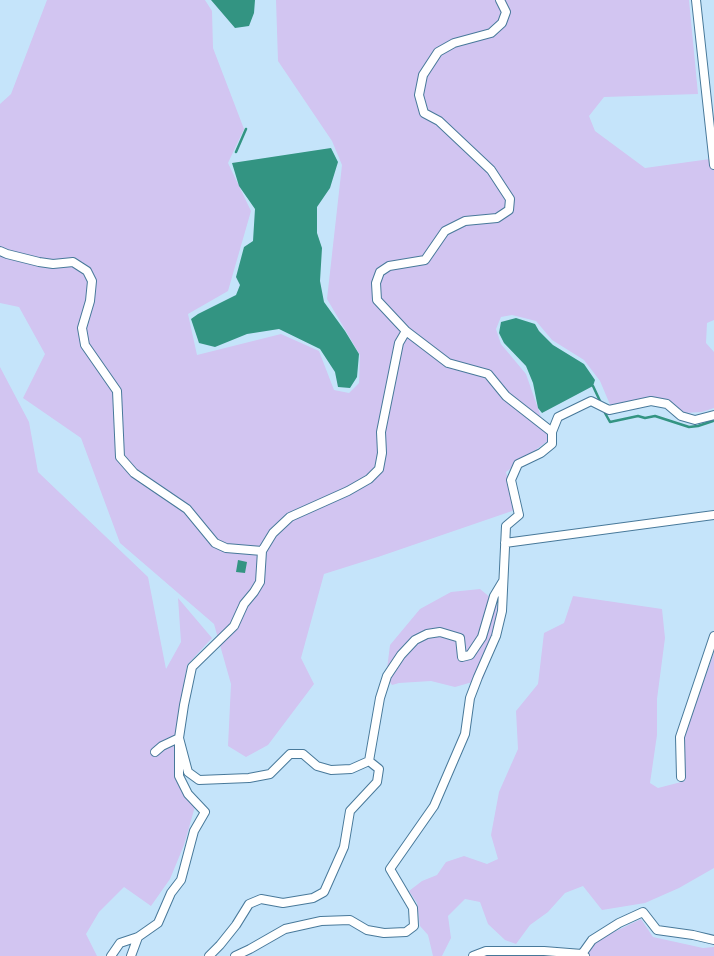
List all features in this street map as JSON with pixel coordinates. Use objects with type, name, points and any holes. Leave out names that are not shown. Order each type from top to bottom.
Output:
[{"type":"street","points":[[500,0],[506,12],[502,23],[491,33],[454,43],[438,52],[423,75],[419,96],[424,113],[439,120],[491,170],[510,199],[509,210],[497,218],[464,221],[445,231],[425,260],[389,266],[380,272],[376,284],[377,300],[406,331],[448,363],[488,374],[506,396],[552,432]]},
{"type":"street","points":[[696,0],[714,165]]},
{"type":"street","points":[[0,251],[7,254],[53,264],[73,262],[87,271],[92,281],[90,301],[82,328],[85,345],[117,391],[120,457],[134,473],[187,510],[215,543],[226,548],[262,551]]},
{"type":"street","points":[[111,956],[120,943],[138,937],[158,923],[171,893],[181,880],[194,831],[205,812],[188,794],[179,776],[179,738],[192,667],[234,626],[244,604],[260,582],[262,551],[273,533],[290,517],[348,491],[369,479],[379,469],[382,453],[381,432],[399,343],[406,331]]},
{"type":"street","points":[[235,956],[285,929],[321,921],[350,920],[366,930],[384,933],[406,932],[414,926],[413,908],[390,870],[434,806],[465,734],[470,698],[496,636],[502,611],[506,526],[519,515],[511,480],[518,464],[540,453],[552,444],[552,432],[558,417],[591,401],[609,410],[652,401],[667,404],[681,416],[695,420],[714,415]]},
{"type":"street","points":[[505,543],[714,516]]},
{"type":"street","points":[[369,761],[380,698],[386,676],[401,655],[415,640],[427,634],[440,632],[460,638],[462,657],[470,655],[482,637],[494,596],[504,578]]},
{"type":"street","points":[[681,777],[680,737],[714,636]]},
{"type":"street","points":[[155,752],[162,746],[179,738]]},
{"type":"street","points":[[179,738],[188,772],[199,780],[249,778],[270,774],[290,754],[303,754],[317,766],[331,770],[351,768],[369,761]]},
{"type":"street","points":[[209,956],[236,925],[249,904],[261,899],[283,903],[313,898],[324,892],[344,847],[350,811],[377,782],[379,769],[369,761]]},
{"type":"street","points":[[473,956],[486,951],[544,951],[584,955],[592,940],[620,923],[643,912],[657,930],[694,935],[714,940]]},
{"type":"street","points":[[131,956],[138,937]]},
{"type":"shaded area","points":[[47,0],[205,0],[212,11],[213,48],[244,129],[228,163],[251,211],[228,291],[188,314],[197,355],[281,334],[319,351],[334,390],[349,393],[359,383],[360,355],[327,299],[342,165],[332,141],[278,61],[276,0],[689,0],[698,94],[604,97],[589,116],[595,131],[645,168],[710,159],[712,168],[714,168],[714,320],[707,323],[706,343],[714,352],[714,408],[702,412],[684,413],[657,397],[611,407],[600,381],[584,360],[552,340],[536,321],[512,315],[501,317],[496,329],[501,344],[526,374],[549,440],[506,472],[515,510],[324,574],[301,658],[314,684],[268,745],[246,757],[228,746],[231,684],[214,624],[120,543],[81,438],[23,398],[45,354],[19,307],[0,303],[0,104],[11,94]]},
{"type":"shaded area","points":[[211,0],[255,0],[254,13],[249,26],[235,28]]},
{"type":"shaded area","points":[[331,148],[338,162],[330,188],[317,207],[317,233],[322,248],[320,281],[324,302],[345,331],[359,354],[357,377],[350,388],[338,387],[335,372],[320,349],[279,329],[247,334],[215,347],[199,343],[191,319],[236,295],[240,285],[236,277],[244,247],[253,241],[255,209],[239,186],[232,163]]},
{"type":"shaded area","points":[[516,318],[535,324],[539,331],[553,345],[584,364],[595,380],[593,386],[542,413],[538,408],[533,383],[526,366],[504,343],[499,333],[501,322]]},
{"type":"shaded area","points":[[0,367],[29,422],[38,472],[148,577],[166,669],[181,642],[178,598],[212,638],[187,665],[177,724],[175,766],[196,803],[184,845],[170,879],[151,906],[124,887],[99,912],[86,934],[97,956],[0,956]]},
{"type":"shaded area","points":[[238,560],[247,562],[245,573],[236,572]]},
{"type":"shaded area","points":[[480,589],[497,603],[495,646],[483,679],[455,687],[431,681],[399,683],[392,685],[387,678],[390,645],[420,609],[451,592]]},
{"type":"shaded area","points":[[573,596],[662,609],[665,638],[657,699],[657,735],[650,783],[658,788],[685,781],[684,738],[714,653],[714,868],[679,888],[645,903],[602,910],[583,886],[565,893],[548,912],[530,925],[516,944],[505,940],[488,924],[480,902],[465,899],[448,916],[451,938],[442,956],[433,956],[428,935],[420,926],[417,903],[409,891],[422,881],[437,875],[446,862],[464,856],[487,864],[498,859],[491,835],[499,792],[518,749],[516,711],[538,684],[544,633],[564,623]]},
{"type":"shaded area","points":[[641,919],[653,937],[703,948],[714,947],[714,956],[574,956],[591,943]]},
{"type":"waterway","points":[[236,152],[246,129]]},
{"type":"waterway","points":[[593,386],[600,401]]},
{"type":"waterway","points":[[605,413],[610,422],[638,416],[645,418],[655,416],[689,427],[698,426],[713,421]]}]
